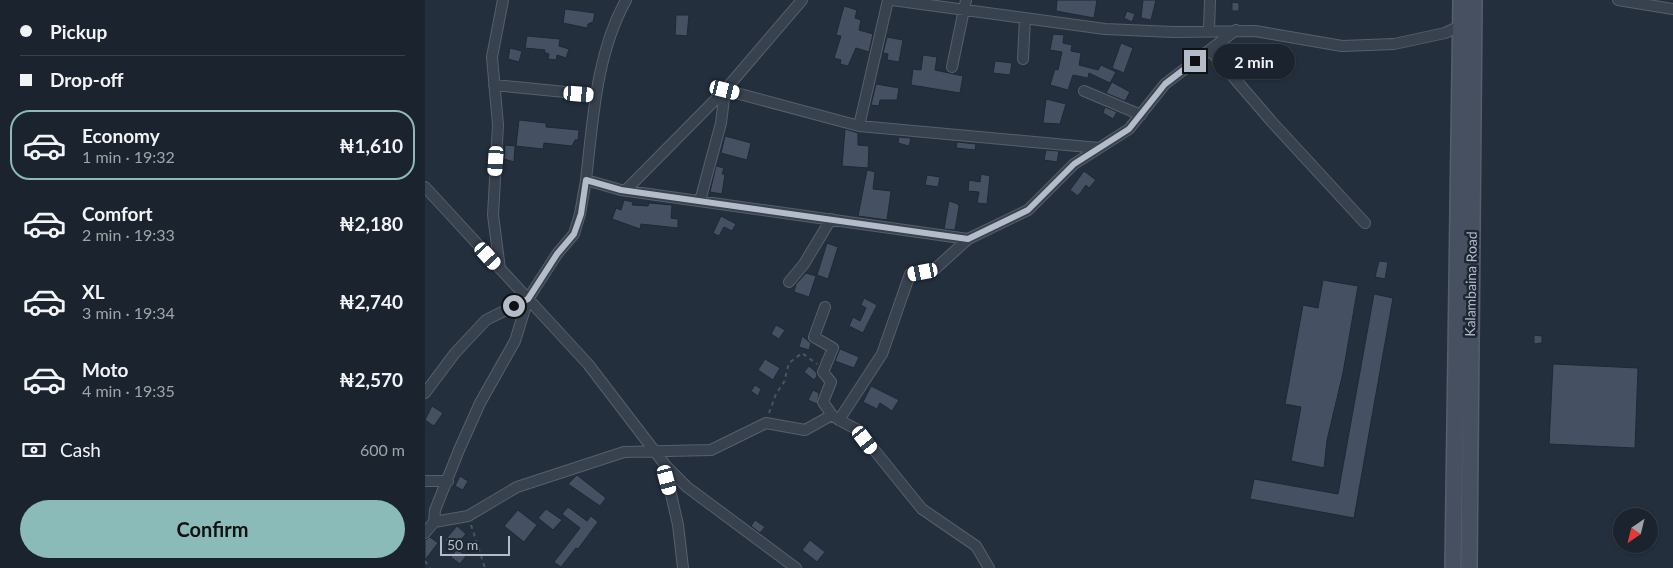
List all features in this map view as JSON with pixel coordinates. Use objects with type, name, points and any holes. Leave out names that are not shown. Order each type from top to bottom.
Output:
[{"type":"main road","points":[[1453,568],[1461,0]]},
{"type":"main road","name":"Kalambaina Road","points":[[1469,568],[1474,0]]},
{"type":"street","points":[[501,270],[493,215],[498,125],[492,57],[503,0]]},
{"type":"street","points":[[435,522],[435,510],[480,403],[515,342],[528,299],[557,254],[574,234],[581,214],[599,74],[613,27],[626,0]]},
{"type":"street","points":[[626,190],[725,90],[802,0]]},
{"type":"street","points":[[859,126],[890,0],[965,5],[1025,18],[1105,29],[1173,32],[1209,30],[1271,32],[1342,46],[1368,46],[1417,39],[1460,26]]},
{"type":"street","points":[[1209,30],[1210,0]]},
{"type":"street","points":[[1618,0],[1673,9]]},
{"type":"street","points":[[952,67],[965,5]]},
{"type":"street","points":[[1023,59],[1025,18]]},
{"type":"street","points":[[425,533],[435,522],[468,516],[517,486],[624,452],[711,450],[769,424],[805,430],[835,417],[882,354],[910,274],[935,269],[968,239],[1028,210],[1074,164],[1129,129],[1165,84],[1236,30]]},
{"type":"street","points":[[1210,50],[1272,122],[1365,223]]},
{"type":"street","points":[[495,86],[596,95]]},
{"type":"street","points":[[725,90],[859,126],[1099,148]]},
{"type":"street","points":[[700,201],[709,161],[721,123],[725,90]]},
{"type":"street","points":[[1084,91],[1141,115]]},
{"type":"street","points":[[586,180],[626,190],[968,239]]},
{"type":"street","points":[[425,187],[588,364],[654,451],[687,487],[796,568]]},
{"type":"street","points":[[789,282],[804,264],[831,218]]},
{"type":"street","points":[[425,393],[455,353],[486,320],[528,299]]},
{"type":"street","points":[[825,307],[814,337],[833,348],[823,372],[831,382],[823,402],[835,417],[858,430],[922,509],[976,546],[989,568]]},
{"type":"street","points":[[664,463],[678,525],[683,568]]},
{"type":"street","points":[[425,480],[448,481]]},
{"type":"path","points":[[769,424],[770,408],[784,382],[789,363],[802,353],[820,367],[823,372]]},
{"type":"path","points":[[468,516],[485,568]]},
{"type":"path","points":[[425,561],[430,568]]},
{"type":"building","points":[[1057,0],[1097,0],[1094,18],[1056,11]]},
{"type":"building","points":[[1143,0],[1156,0],[1151,20],[1141,18]]},
{"type":"building","points":[[1232,2],[1239,3],[1239,11],[1232,11]]},
{"type":"building","points":[[844,6],[857,10],[855,18],[861,20],[859,30],[873,34],[869,52],[856,48],[848,66],[840,64],[841,60],[834,58],[841,36],[836,35]]},
{"type":"building","points":[[565,9],[595,13],[593,22],[588,24],[587,28],[563,23]]},
{"type":"building","points":[[1127,11],[1135,14],[1132,22],[1124,18]]},
{"type":"building","points":[[676,15],[689,15],[687,36],[675,35]]},
{"type":"building","points":[[1053,34],[1064,35],[1063,43],[1072,45],[1071,51],[1081,53],[1079,65],[1098,70],[1101,65],[1116,72],[1110,83],[1089,73],[1088,78],[1073,75],[1068,90],[1050,85],[1055,69],[1058,70],[1062,52],[1050,50]]},
{"type":"building","points":[[527,36],[560,39],[559,46],[569,49],[566,58],[557,55],[556,60],[548,59],[549,54],[544,52],[545,50],[525,48]]},
{"type":"building","points":[[887,37],[903,40],[899,62],[887,60],[888,54],[883,53]]},
{"type":"building","points":[[1121,43],[1133,48],[1124,73],[1112,68]]},
{"type":"building","points":[[510,48],[522,51],[519,62],[508,59]]},
{"type":"building","points":[[923,55],[937,57],[935,70],[963,76],[960,93],[911,85],[913,69],[921,70]]},
{"type":"building","points":[[995,61],[1012,63],[1010,75],[993,73]]},
{"type":"building","points":[[1112,82],[1130,92],[1125,101],[1106,93]]},
{"type":"building","points":[[876,84],[899,88],[897,100],[880,100],[879,106],[871,105]]},
{"type":"building","points":[[1046,99],[1066,104],[1060,124],[1043,123]]},
{"type":"building","points":[[1105,107],[1117,112],[1113,119],[1103,113]]},
{"type":"building","points":[[519,120],[546,123],[546,127],[579,130],[578,140],[575,140],[572,146],[544,143],[543,149],[516,146]]},
{"type":"building","points":[[845,129],[858,133],[858,145],[869,146],[868,168],[842,166]]},
{"type":"building","points":[[725,136],[751,143],[747,160],[721,153]]},
{"type":"building","points":[[899,137],[911,138],[909,146],[898,143]]},
{"type":"building","points":[[957,142],[976,144],[975,150],[956,148]]},
{"type":"building","points":[[505,145],[515,146],[514,162],[504,159]]},
{"type":"building","points":[[1046,150],[1059,151],[1057,162],[1044,160]]},
{"type":"building","points":[[716,166],[724,168],[722,174],[725,174],[722,194],[710,192]]},
{"type":"building","points":[[867,170],[875,172],[873,189],[891,191],[887,220],[858,216]]},
{"type":"building","points":[[1084,171],[1096,180],[1089,188],[1086,185],[1078,196],[1070,190]]},
{"type":"building","points":[[981,174],[990,176],[987,204],[977,203],[979,192],[968,191],[969,180],[980,182]]},
{"type":"building","points":[[927,175],[940,177],[938,187],[925,185]]},
{"type":"building","points":[[624,200],[633,202],[632,205],[648,206],[649,203],[672,205],[671,218],[678,219],[678,228],[641,224],[640,229],[612,219],[616,208],[621,210]]},
{"type":"building","points":[[949,201],[958,204],[959,207],[955,230],[944,229]]},
{"type":"building","points":[[721,216],[736,224],[732,231],[724,227],[719,236],[713,233]]},
{"type":"building","points":[[827,243],[838,247],[828,279],[817,275]]},
{"type":"building","points":[[1379,261],[1388,262],[1385,279],[1375,277]]},
{"type":"building","points":[[806,273],[816,276],[809,297],[794,292],[796,284]]},
{"type":"building","points":[[1323,280],[1358,286],[1343,373],[1327,440],[1324,468],[1291,461],[1301,407],[1285,404],[1303,305],[1318,308]]},
{"type":"building","points":[[1374,294],[1393,298],[1354,518],[1250,499],[1254,479],[1338,494]]},
{"type":"building","points":[[864,298],[877,305],[863,333],[849,326],[853,317],[860,321],[866,308],[861,305]]},
{"type":"building","points":[[776,325],[785,330],[779,339],[771,334]]},
{"type":"building","points":[[1534,335],[1542,336],[1542,343],[1534,344]]},
{"type":"building","points":[[802,336],[811,343],[809,350],[799,347]]},
{"type":"building","points":[[840,349],[859,357],[854,368],[835,361]]},
{"type":"building","points":[[765,359],[780,368],[773,380],[758,370]]},
{"type":"building","points":[[1553,364],[1638,368],[1635,448],[1549,444]]},
{"type":"building","points":[[809,366],[816,372],[817,376],[814,380],[804,372]]},
{"type":"building","points":[[755,385],[761,389],[758,396],[751,391]]},
{"type":"building","points":[[871,386],[899,400],[892,411],[880,403],[877,409],[863,402]]},
{"type":"building","points":[[813,390],[819,393],[817,404],[808,400]]},
{"type":"building","points":[[432,406],[443,413],[434,426],[425,420]]},
{"type":"building","points":[[577,475],[606,498],[600,506],[568,484]]},
{"type":"building","points":[[460,476],[468,481],[463,490],[455,486]]},
{"type":"building","points":[[568,507],[587,521],[591,516],[598,522],[578,549],[576,548],[561,567],[554,562],[580,528],[562,514]]},
{"type":"building","points":[[546,509],[562,520],[553,530],[538,518]]},
{"type":"building","points":[[518,510],[537,525],[524,542],[504,526]]},
{"type":"building","points":[[755,520],[765,527],[760,533],[751,526]]},
{"type":"building","points":[[457,526],[466,534],[454,547],[445,540]]},
{"type":"building","points":[[430,537],[438,543],[425,560],[425,540]]},
{"type":"building","points":[[810,540],[825,552],[817,562],[802,550]]},
{"type":"building","points":[[457,549],[466,556],[460,564],[451,557]]},
{"type":"route","points":[[514,306],[528,299],[557,254],[574,234],[581,214],[586,180],[621,190],[968,239],[1028,210],[1074,164],[1129,129],[1165,84],[1195,61]]}]
